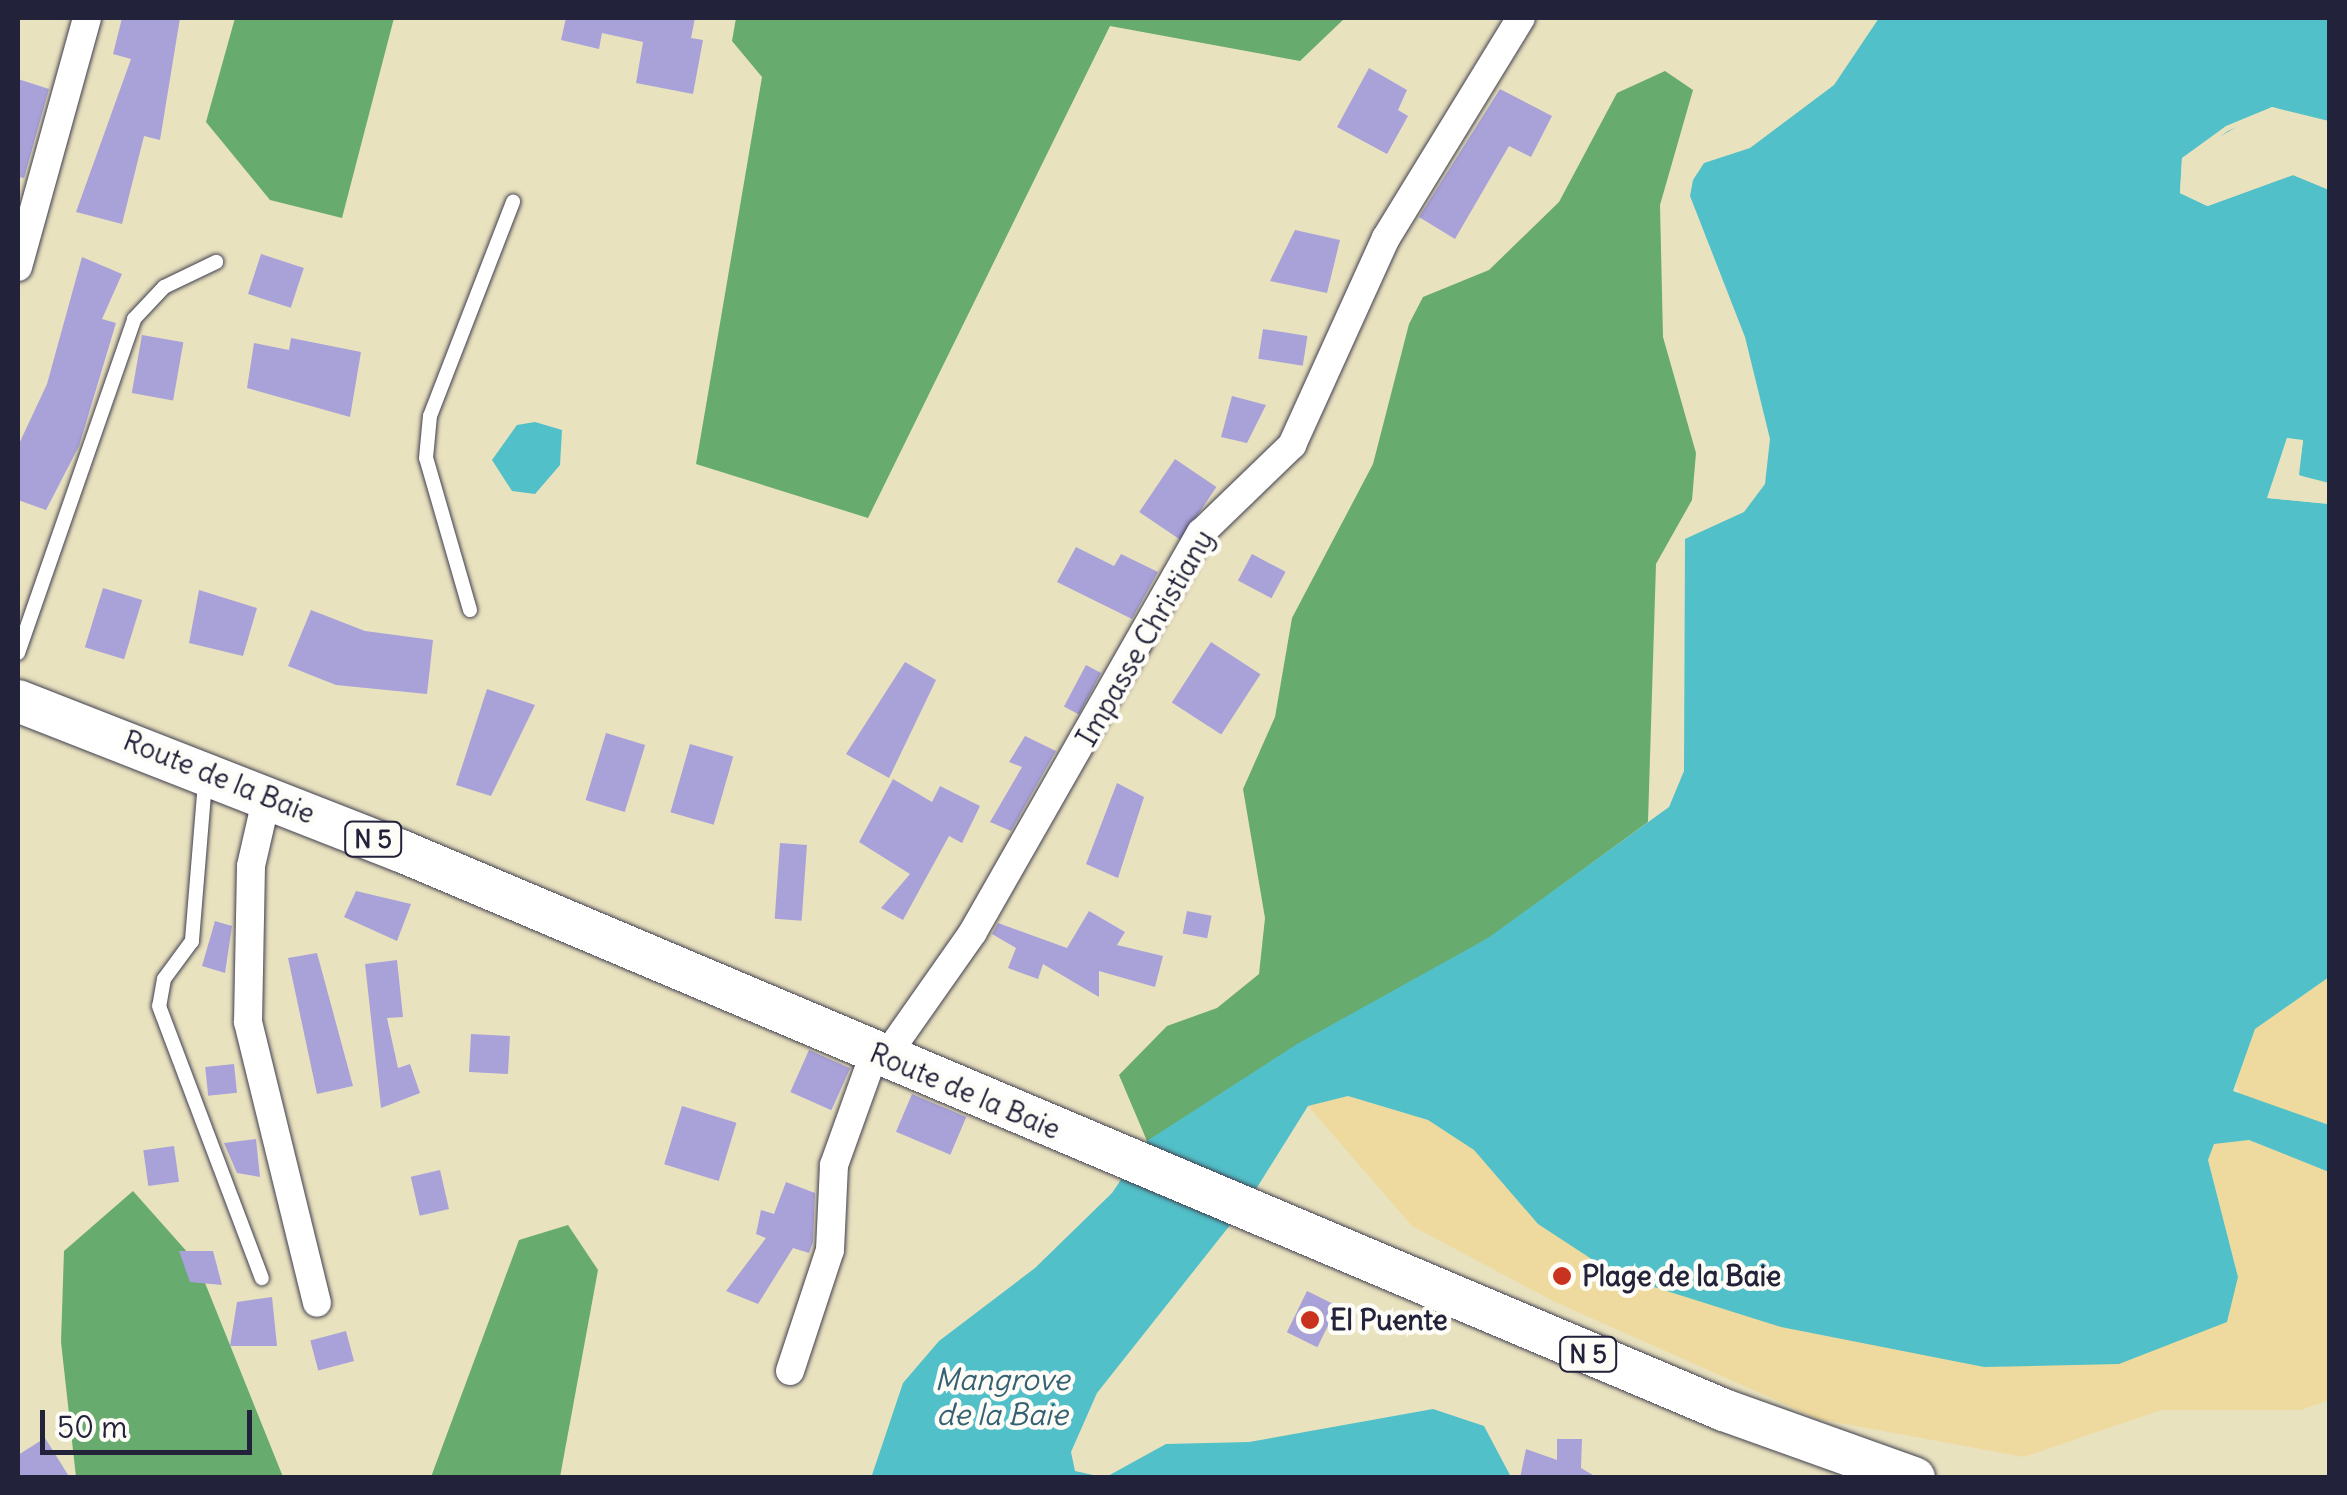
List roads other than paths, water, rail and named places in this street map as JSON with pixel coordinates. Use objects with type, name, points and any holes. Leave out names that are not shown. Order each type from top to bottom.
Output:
[{"type":"main road","name":"Route de la Baie","points":[[18,701],[268,796],[1724,1410],[1914,1478]]},
{"type":"street","points":[[18,267],[87,18]]},
{"type":"street","name":"Impasse Christiany","points":[[790,1371],[830,1250],[834,1165],[881,1054],[973,932],[1201,534],[1292,446],[1386,238],[1521,18]]},
{"type":"street","points":[[268,796],[251,866],[248,1022],[318,1303]]},
{"type":"lane","points":[[470,610],[426,458],[430,416],[513,202]]},
{"type":"lane","points":[[18,654],[134,319],[164,287],[216,262]]},
{"type":"lane","points":[[206,772],[192,941],[164,978],[159,1006],[179,1078],[262,1278]]},
{"type":"water","points":[[1879,18],[2329,18],[2329,121],[2272,107],[2182,158],[2180,193],[2207,206],[2293,175],[2330,190],[2329,483],[2298,475],[2303,441],[2287,438],[2268,498],[2329,504],[2329,977],[2255,1029],[2233,1091],[2329,1125],[2329,1172],[2249,1140],[2214,1144],[2208,1160],[2238,1277],[2227,1322],[2119,1364],[1984,1367],[1781,1327],[1616,1275],[1538,1224],[1474,1150],[1428,1120],[1348,1096],[1308,1106],[1246,1205],[1097,1393],[1071,1452],[1075,1471],[1102,1477],[871,1478],[903,1383],[939,1341],[1035,1268],[1112,1193],[1147,1141],[1297,1044],[1488,938],[1669,807],[1684,771],[1685,539],[1744,512],[1765,484],[1770,439],[1745,337],[1690,196],[1693,180],[1704,163],[1750,148],[1834,85]]},
{"type":"water","points":[[535,422],[562,430],[560,465],[535,494],[512,491],[492,460],[517,425]]},
{"type":"water","name":"Mangrove de la Baie","points":[[1433,1409],[1484,1426],[1511,1477],[1106,1477],[1166,1444],[1249,1442]]},
{"type":"place","name":"Plage de la Baie","points":[[1562,1276]]},
{"type":"place","name":"El Puente","points":[[1310,1320]]}]
